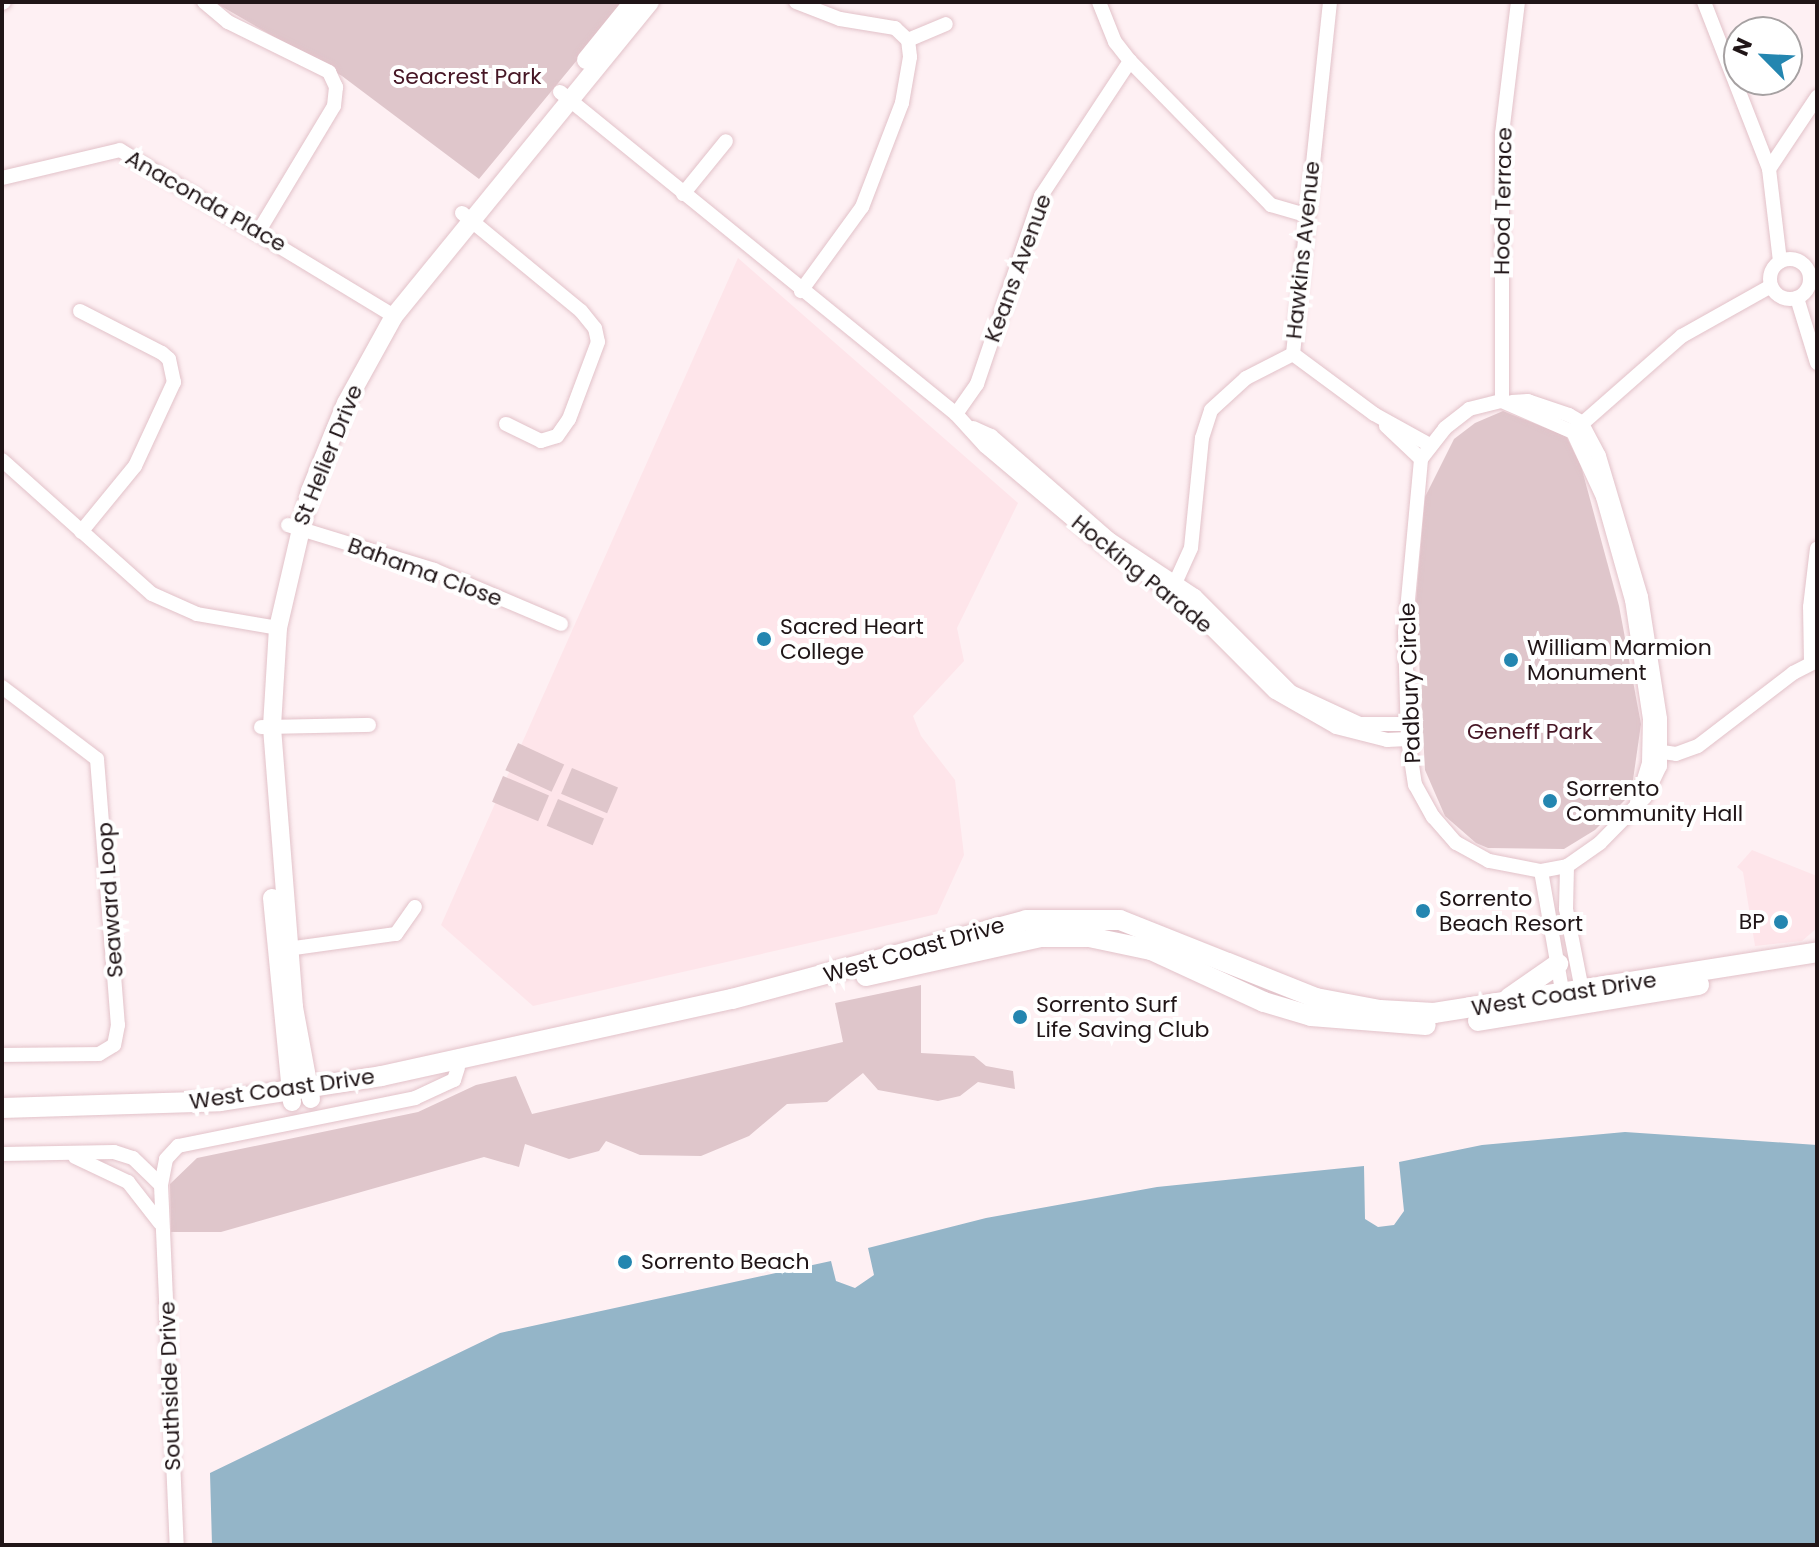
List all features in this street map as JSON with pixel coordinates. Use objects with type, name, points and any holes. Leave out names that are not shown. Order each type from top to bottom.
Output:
[{"type":"main road","name":"West Coast Drive","points":[[2,1108],[300,1096],[732,999],[990,927],[1053,918],[1134,924],[1287,988],[1343,1004],[1434,1013],[1504,1004],[1574,1000],[1817,952]]},
{"type":"main road","name":"West Coast Drive","points":[[2,1117],[215,1112],[458,1068],[987,948],[1063,936],[1107,939],[1151,950],[1264,1002],[1331,1020],[1426,1025],[1817,963]]},
{"type":"main road","points":[[1504,1004],[1558,964]]},
{"type":"street","points":[[204,2],[228,22],[329,72],[336,87],[334,106],[259,231]]},
{"type":"street","name":"St Helier Drive","points":[[300,1096],[283,949],[266,726],[272,627],[293,527],[326,417],[390,313],[564,96],[633,2]]},
{"type":"street","name":"St Helier Drive","points":[[564,96],[650,2]]},
{"type":"street","points":[[796,2],[840,19],[895,28],[908,40],[909,74],[902,103],[867,195],[848,231],[801,291]]},
{"type":"street","points":[[1099,2],[1115,42],[1130,61],[1271,205],[1305,215]]},
{"type":"street","name":"Hawkins Avenue","points":[[1174,587],[1191,548],[1202,438],[1211,410],[1246,378],[1293,354],[1305,215],[1330,2]]},
{"type":"street","name":"Hood Terrace","points":[[1507,402],[1502,134],[1518,2]]},
{"type":"street","points":[[1704,2],[1769,169],[1780,261],[1771,273],[1771,286],[1784,299],[1797,298],[1809,286],[1813,270],[1794,260],[1780,261]]},
{"type":"street","points":[[908,40],[946,24]]},
{"type":"street","name":"Keans Avenue","points":[[956,414],[977,384],[1041,196],[1130,61]]},
{"type":"street","name":"Hocking Parade","points":[[564,96],[972,427],[985,446],[1105,547],[1174,587],[1262,668],[1312,705],[1376,727],[1408,732]]},
{"type":"street","points":[[1769,169],[1817,97]]},
{"type":"street","points":[[683,194],[726,141]]},
{"type":"street","name":"Anaconda Place","points":[[2,178],[120,150],[259,231],[390,313]]},
{"type":"street","points":[[466,217],[581,311],[595,328],[598,342],[569,419],[557,436],[541,441],[506,424]]},
{"type":"street","points":[[1507,402],[1577,427],[1682,336],[1771,286]]},
{"type":"street","points":[[1797,298],[1817,363]]},
{"type":"street","points":[[80,311],[162,353],[169,359],[174,382],[135,466],[81,532]]},
{"type":"street","points":[[1293,354],[1374,414],[1421,459]]},
{"type":"street","name":"Padbury Circle","points":[[1507,402],[1469,409],[1430,445],[1421,459],[1406,589],[1408,732],[1415,785],[1444,832],[1489,861],[1541,871],[1567,866],[1600,843],[1655,782],[1656,751],[1641,597],[1608,481],[1577,427]]},
{"type":"street","points":[[1374,414],[1430,445]]},
{"type":"street","points":[[2,460],[128,577],[176,607],[224,622],[272,627]]},
{"type":"street","name":"Bahama Close","points":[[293,527],[434,570],[561,624]]},
{"type":"street","points":[[1656,751],[1676,754],[1698,746],[1814,662],[1810,607],[1817,548]]},
{"type":"street","name":"Seaward Loop","points":[[2,687],[97,759],[118,1025],[114,1045],[99,1054],[2,1055]]},
{"type":"street","points":[[266,726],[369,725]]},
{"type":"street","points":[[1567,866],[1566,909],[1574,1000]]},
{"type":"street","points":[[1541,871],[1558,964],[1574,1000]]},
{"type":"street","points":[[283,949],[396,934],[415,907]]},
{"type":"street","points":[[1549,913],[1566,909]]},
{"type":"street","points":[[161,1185],[166,1159],[178,1146],[415,1098],[454,1080],[458,1068]]},
{"type":"street","points":[[2,1154],[114,1152],[133,1158],[161,1185]]},
{"type":"street","points":[[70,1155],[128,1182],[145,1198],[162,1227]]},
{"type":"street","name":"Southside Drive","points":[[161,1185],[177,1545]]},
{"type":"shaded area","name":"Sacred Heart College","points":[[738,258],[1018,503],[957,628],[964,661],[913,716],[921,736],[955,780],[964,855],[937,914],[533,1006],[441,925]]},
{"type":"shaded area","points":[[1752,850],[1817,876],[1817,928],[1802,941],[1755,946],[1743,872],[1737,867]]},
{"type":"green space","name":"Seacrest Park","points":[[214,2],[625,2],[479,179],[342,76]]},
{"type":"green space","name":"Geneff Park","points":[[1503,411],[1566,436],[1581,466],[1619,606],[1641,724],[1631,794],[1595,830],[1564,849],[1488,848],[1476,843],[1445,816],[1425,770],[1416,602],[1425,497],[1454,439],[1475,423]]},
{"type":"green space","points":[[518,743],[564,765],[552,792],[505,770]]},
{"type":"green space","points":[[572,768],[618,788],[607,813],[561,794]]},
{"type":"green space","points":[[503,776],[549,796],[538,821],[492,802]]},
{"type":"green space","points":[[558,799],[604,819],[593,845],[547,826]]},
{"type":"green space","points":[[921,985],[921,1053],[974,1056],[986,1066],[1013,1071],[1015,1089],[978,1082],[960,1096],[938,1101],[878,1090],[863,1073],[827,1102],[787,1104],[749,1136],[701,1156],[640,1155],[606,1141],[599,1151],[569,1159],[525,1144],[519,1167],[484,1157],[221,1232],[171,1232],[170,1184],[197,1158],[418,1112],[476,1085],[516,1076],[532,1114],[843,1042],[835,1003]]},
{"type":"water","points":[[1625,1132],[1817,1145],[1817,1545],[212,1545],[210,1473],[500,1333],[831,1261],[836,1281],[855,1288],[874,1275],[868,1248],[986,1218],[1157,1187],[1364,1166],[1365,1219],[1378,1227],[1394,1225],[1404,1211],[1399,1162],[1482,1145]]},
{"type":"place","name":"Sacred Heart College","points":[[764,639]]},
{"type":"place","name":"William Marmion Monument","points":[[1511,660]]},
{"type":"place","name":"Sorrento Community Hall","points":[[1550,801]]},
{"type":"place","name":"Sorrento Beach Resort","points":[[1423,911]]},
{"type":"place","name":"BP","points":[[1781,922]]},
{"type":"place","name":"Sorrento Surf Life Saving Club","points":[[1020,1017]]},
{"type":"place","name":"Sorrento Beach","points":[[625,1262]]}]
